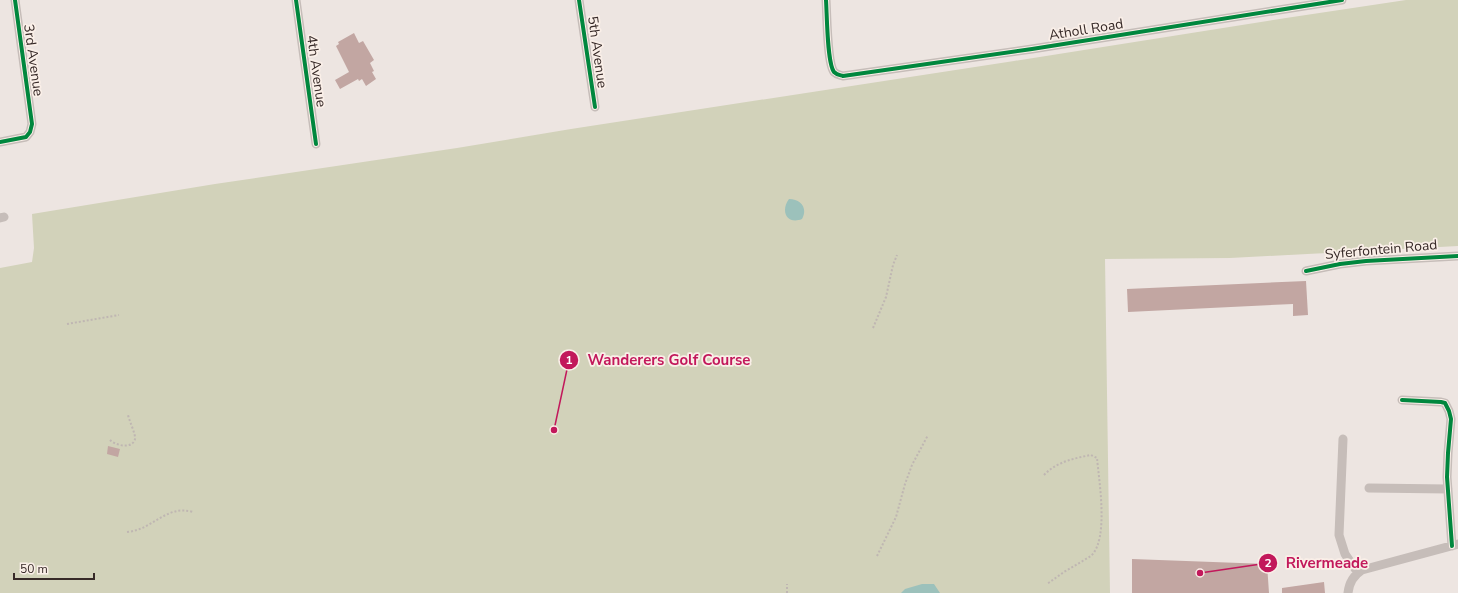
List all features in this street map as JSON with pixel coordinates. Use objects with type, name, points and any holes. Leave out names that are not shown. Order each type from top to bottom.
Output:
[{"type":"street","name":"3rd Avenue","points":[[0,142],[26,137],[30,132],[32,124],[15,0]]},
{"type":"street","name":"4th Avenue","points":[[296,0],[316,144]]},
{"type":"street","name":"5th Avenue","points":[[580,0],[595,107]]},
{"type":"street","name":"Atholl Road","points":[[826,0],[830,56],[834,72],[843,76],[1342,0]]},
{"type":"street","name":"Syferfontein Road","points":[[1306,271],[1340,264],[1366,261],[1458,256]]},
{"type":"street","points":[[1348,593],[1350,584],[1362,570],[1455,545],[1448,489],[1448,453],[1451,419],[1448,407],[1445,403],[1441,402],[1402,400]]},
{"type":"street","points":[[1343,439],[1339,535],[1345,554],[1358,573]]},
{"type":"street","points":[[1369,488],[1448,489]]},
{"type":"path","points":[[873,328],[886,296],[893,265],[897,255]]},
{"type":"path","points":[[67,324],[119,315]]},
{"type":"path","points":[[110,440],[114,444],[121,446],[133,442],[135,438],[128,415]]},
{"type":"path","points":[[877,556],[896,518],[905,484],[912,465],[928,435]]},
{"type":"path","points":[[1044,475],[1052,468],[1071,459],[1085,456],[1095,456],[1097,458],[1102,518],[1101,532],[1095,552],[1092,556],[1057,576],[1048,584]]},
{"type":"path","points":[[128,532],[141,529],[173,512],[185,510],[193,512]]},
{"type":"path","points":[[787,584],[787,593]]},
{"type":"green space","points":[[1406,0],[1458,0],[1458,246],[1230,258],[1105,259],[1110,593],[0,593],[0,268],[32,262],[34,248],[32,214],[215,184],[457,148],[571,129]]},
{"type":"water","points":[[789,199],[800,202],[804,208],[804,215],[802,219],[792,220],[786,216],[785,208]]},
{"type":"water","points":[[922,584],[934,584],[940,593],[901,593],[905,589]]},
{"type":"building","points":[[354,33],[359,43],[363,41],[374,60],[370,63],[374,71],[372,72],[376,79],[366,86],[362,79],[359,81],[358,79],[340,89],[335,80],[349,72],[336,46],[339,44],[338,42]]},
{"type":"building","points":[[1306,281],[1308,315],[1293,316],[1293,304],[1128,312],[1127,289]]},
{"type":"building","points":[[108,446],[120,449],[118,457],[107,454]]},
{"type":"building","points":[[1132,559],[1267,564],[1269,593],[1132,593]]},
{"type":"building","points":[[1324,582],[1325,593],[1282,593],[1282,588]]},
{"type":"cycle path","points":[[0,142],[26,137],[30,132],[32,124],[15,0]]},
{"type":"cycle path","points":[[296,0],[316,144]]},
{"type":"cycle path","points":[[579,0],[595,107]]},
{"type":"cycle path","points":[[826,0],[830,59],[834,72],[843,76],[1032,49],[1342,0]]},
{"type":"cycle path","points":[[1306,271],[1340,264],[1366,261],[1458,256]]},
{"type":"cycle path","points":[[1402,400],[1441,402],[1445,403],[1449,411],[1451,419],[1447,477],[1452,546]]},
{"type":"place","name":"Wanderers Golf Course","points":[[554,430]]},
{"type":"place","name":"Rivermeade","points":[[1200,573]]}]
